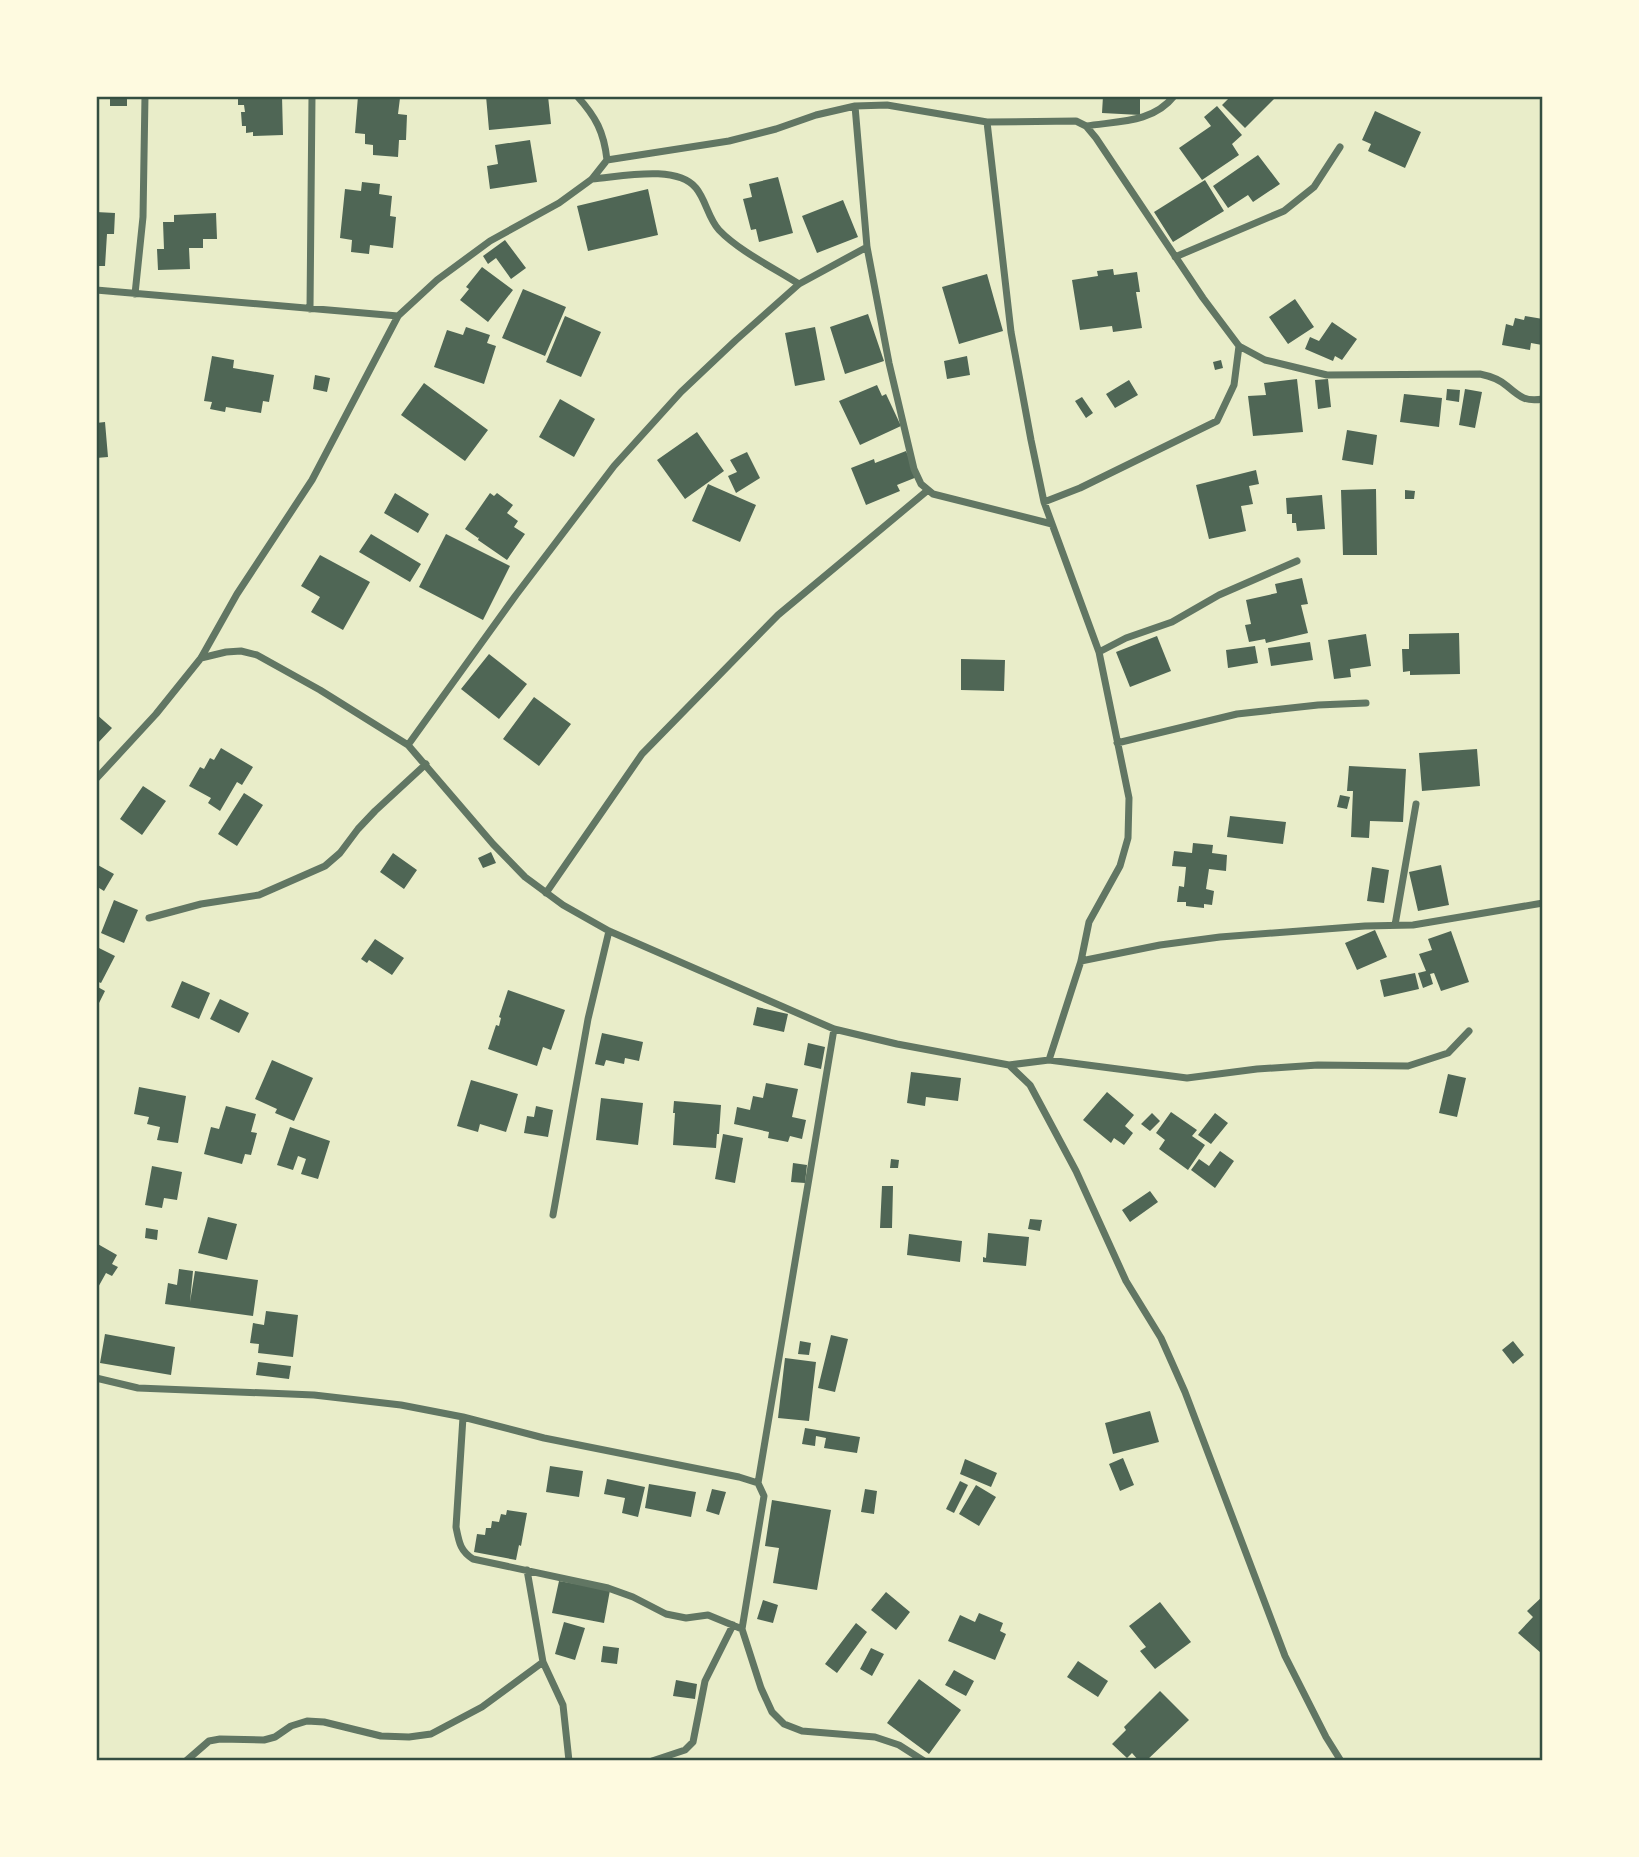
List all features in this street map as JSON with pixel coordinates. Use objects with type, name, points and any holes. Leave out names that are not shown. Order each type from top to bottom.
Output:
[{"type":"street","points":[[135,294],[143,217],[145,96]]},
{"type":"street","points":[[310,309],[312,96]]},
{"type":"street","points":[[577,96],[590,109],[605,136],[607,160]]},
{"type":"street","points":[[1086,126],[1145,117],[1167,106],[1174,96]]},
{"type":"street","points":[[96,779],[156,715],[201,658],[237,594],[312,480],[398,316],[437,279],[490,241],[559,203],[592,179],[607,160],[729,141],[855,106],[887,105],[987,122],[1076,121],[1086,126],[1203,298],[1239,346],[1265,360],[1327,374],[1480,374],[1494,378],[1525,400],[1543,399]]},
{"type":"street","points":[[855,106],[867,247],[888,363],[914,468],[921,484],[933,494],[1052,524]]},
{"type":"street","points":[[987,122],[1011,332],[1044,502],[1099,652],[1129,798],[1128,838],[1120,866],[1089,922],[1081,961],[1049,1060]]},
{"type":"street","points":[[1175,257],[1284,211],[1314,187],[1340,147]]},
{"type":"street","points":[[592,179],[664,174],[680,176],[695,188],[718,229],[733,242],[799,284]]},
{"type":"street","points":[[408,745],[516,595],[614,466],[681,392],[799,284],[867,247]]},
{"type":"street","points":[[96,290],[398,316]]},
{"type":"street","points":[[1044,502],[1092,483],[1217,421],[1234,385],[1239,346]]},
{"type":"street","points":[[546,893],[642,754],[778,615],[928,490]]},
{"type":"street","points":[[1099,652],[1126,638],[1172,622],[1219,595],[1297,561]]},
{"type":"street","points":[[201,658],[242,651],[257,655],[320,690],[408,745],[493,844],[525,877],[563,905],[609,931],[834,1029],[923,1050],[1009,1065],[1049,1060],[1187,1078],[1318,1065],[1408,1066],[1448,1054],[1469,1031]]},
{"type":"street","points":[[1117,743],[1237,714],[1366,703]]},
{"type":"street","points":[[149,918],[201,904],[258,895],[325,866],[340,853],[375,811],[426,764]]},
{"type":"street","points":[[1395,925],[1416,804]]},
{"type":"street","points":[[1081,961],[1160,945],[1220,937],[1413,925],[1543,903]]},
{"type":"street","points":[[553,1215],[588,1019],[609,931]]},
{"type":"street","points":[[834,1029],[758,1483],[764,1496],[742,1629],[761,1688],[772,1712],[784,1724],[802,1731],[875,1737],[899,1745],[924,1761]]},
{"type":"street","points":[[1009,1065],[1030,1085],[1076,1171],[1126,1280],[1161,1338],[1185,1392],[1285,1656],[1341,1761]]},
{"type":"street","points":[[96,1378],[138,1388],[314,1395],[401,1405],[758,1483]]},
{"type":"street","points":[[463,1417],[456,1527],[459,1545],[464,1553],[473,1559],[608,1588],[666,1614],[686,1618],[708,1615],[742,1629]]},
{"type":"street","points":[[527,1570],[543,1662],[562,1705],[569,1761]]},
{"type":"street","points":[[652,1761],[685,1750],[694,1742],[705,1681],[733,1625]]},
{"type":"street","points":[[186,1761],[209,1741],[264,1740],[307,1721],[324,1722],[382,1736],[409,1737],[430,1734],[482,1707],[543,1662]]},
{"type":"building","points":[[110,96],[127,96],[127,106],[110,106]]},
{"type":"building","points":[[238,96],[282,96],[283,135],[253,136],[253,132],[246,133],[246,126],[242,126],[241,112],[245,112],[244,105],[238,105]]},
{"type":"building","points":[[358,96],[400,98],[398,114],[407,115],[406,140],[399,140],[398,157],[373,155],[373,145],[365,144],[365,134],[355,133]]},
{"type":"building","points":[[486,96],[548,96],[551,124],[489,130]]},
{"type":"building","points":[[1103,96],[1140,96],[1140,115],[1102,113]]},
{"type":"building","points":[[1231,96],[1272,96],[1274,99],[1245,128],[1222,105]]},
{"type":"building","points":[[1217,106],[1242,135],[1232,144],[1239,155],[1202,180],[1179,148],[1211,126],[1204,117]]},
{"type":"building","points":[[1375,111],[1421,132],[1405,168],[1368,151],[1371,144],[1362,140]]},
{"type":"building","points":[[530,140],[537,182],[490,189],[487,166],[498,164],[495,145]]},
{"type":"building","points":[[1258,155],[1280,184],[1253,202],[1248,195],[1228,208],[1213,186]]},
{"type":"building","points":[[778,177],[793,233],[759,242],[756,229],[751,230],[743,199],[752,197],[749,184]]},
{"type":"building","points":[[1205,180],[1224,211],[1173,242],[1154,212]]},
{"type":"building","points":[[362,182],[380,184],[379,194],[392,196],[390,216],[396,217],[393,248],[370,245],[369,254],[351,252],[352,240],[340,238],[345,189],[361,191]]},
{"type":"building","points":[[648,189],[658,235],[588,251],[577,206]]},
{"type":"building","points":[[843,200],[858,237],[817,253],[802,216]]},
{"type":"building","points":[[96,212],[115,213],[114,234],[107,234],[105,266],[96,266]]},
{"type":"building","points":[[216,213],[217,239],[203,239],[203,248],[189,248],[190,269],[158,270],[157,249],[164,249],[163,222],[174,222],[174,215]]},
{"type":"building","points":[[505,240],[526,268],[511,279],[496,258],[488,264],[483,256]]},
{"type":"building","points":[[482,267],[513,290],[488,322],[460,300],[469,289],[466,287]]},
{"type":"building","points":[[1113,269],[1114,275],[1137,272],[1140,292],[1136,292],[1142,328],[1113,332],[1112,326],[1080,330],[1072,280],[1098,276],[1097,271]]},
{"type":"building","points":[[987,274],[1003,331],[959,344],[942,287]]},
{"type":"building","points":[[523,289],[566,307],[545,356],[502,338]]},
{"type":"building","points":[[1295,299],[1314,327],[1288,344],[1269,317]]},
{"type":"building","points":[[868,314],[884,361],[845,374],[830,327]]},
{"type":"building","points":[[565,316],[601,332],[581,377],[546,362]]},
{"type":"building","points":[[1525,316],[1543,319],[1542,345],[1531,343],[1530,350],[1502,345],[1506,324],[1513,326],[1515,318],[1524,320]]},
{"type":"building","points":[[1332,322],[1357,339],[1342,360],[1335,356],[1333,361],[1305,349],[1310,337],[1319,341]]},
{"type":"building","points":[[466,327],[490,335],[487,343],[496,346],[484,384],[434,367],[447,330],[463,335]]},
{"type":"building","points":[[815,327],[825,380],[795,386],[785,333]]},
{"type":"building","points":[[212,356],[234,360],[233,368],[274,375],[269,402],[263,401],[261,413],[226,407],[225,412],[210,409],[212,402],[204,401]]},
{"type":"building","points":[[967,356],[970,375],[947,379],[944,361]]},
{"type":"building","points":[[1221,360],[1223,368],[1215,370],[1213,362]]},
{"type":"building","points":[[315,375],[330,378],[327,392],[313,389]]},
{"type":"building","points":[[1297,379],[1303,432],[1253,436],[1248,396],[1266,395],[1264,383]]},
{"type":"building","points":[[1328,379],[1331,407],[1318,409],[1315,380]]},
{"type":"building","points":[[1129,380],[1138,395],[1115,408],[1106,394]]},
{"type":"building","points":[[424,383],[488,430],[465,461],[401,415]]},
{"type":"building","points":[[877,385],[882,396],[886,394],[901,426],[860,445],[839,401]]},
{"type":"building","points":[[1447,389],[1460,390],[1459,402],[1446,400]]},
{"type":"building","points":[[1465,389],[1482,392],[1475,428],[1459,425]]},
{"type":"building","points":[[1404,394],[1442,398],[1439,427],[1400,422]]},
{"type":"building","points":[[1082,397],[1093,413],[1086,418],[1075,401]]},
{"type":"building","points":[[560,399],[595,419],[574,457],[539,437]]},
{"type":"building","points":[[105,422],[108,457],[96,458],[96,423]]},
{"type":"building","points":[[1347,430],[1377,435],[1373,465],[1342,460]]},
{"type":"building","points":[[697,432],[724,471],[685,499],[657,460]]},
{"type":"building","points":[[906,451],[917,477],[897,485],[900,491],[866,505],[851,468],[874,459],[875,463]]},
{"type":"building","points":[[747,452],[760,478],[736,493],[728,476],[737,472],[730,460]]},
{"type":"building","points":[[1256,470],[1259,484],[1249,486],[1253,504],[1241,506],[1246,531],[1209,539],[1196,485]]},
{"type":"building","points":[[708,484],[756,505],[740,542],[692,521]]},
{"type":"building","points":[[1376,489],[1377,555],[1343,555],[1341,490]]},
{"type":"building","points":[[1405,490],[1415,491],[1414,499],[1405,499]]},
{"type":"building","points":[[395,493],[429,514],[418,533],[384,513]]},
{"type":"building","points":[[490,493],[494,496],[497,493],[513,505],[507,513],[518,521],[514,527],[525,534],[507,560],[465,529]]},
{"type":"building","points":[[1322,495],[1325,529],[1297,531],[1296,523],[1292,523],[1292,514],[1287,514],[1286,498]]},
{"type":"building","points":[[371,534],[421,564],[410,582],[359,552]]},
{"type":"building","points":[[446,534],[510,566],[483,620],[419,587]]},
{"type":"building","points":[[320,555],[370,582],[343,630],[311,612],[320,597],[301,586]]},
{"type":"building","points":[[1302,578],[1308,604],[1301,605],[1308,633],[1266,643],[1265,639],[1249,642],[1245,625],[1251,624],[1246,600],[1277,593],[1275,584]]},
{"type":"building","points":[[1459,633],[1460,674],[1410,675],[1410,671],[1403,672],[1402,649],[1409,649],[1409,634]]},
{"type":"building","points":[[1366,634],[1371,666],[1350,669],[1351,677],[1334,679],[1328,640]]},
{"type":"building","points":[[1157,636],[1171,671],[1130,687],[1116,652]]},
{"type":"building","points":[[1310,642],[1313,660],[1271,666],[1268,648]]},
{"type":"building","points":[[1255,646],[1258,663],[1228,668],[1226,650]]},
{"type":"building","points":[[489,654],[527,684],[499,719],[461,689]]},
{"type":"building","points":[[961,659],[1005,660],[1004,691],[961,690]]},
{"type":"building","points":[[534,697],[571,724],[539,766],[503,739]]},
{"type":"building","points":[[96,714],[112,728],[96,745]]},
{"type":"building","points":[[221,748],[253,767],[242,785],[237,782],[220,811],[208,803],[211,798],[189,786],[200,767],[204,769],[210,758],[214,760]]},
{"type":"building","points":[[1477,749],[1480,786],[1422,791],[1419,753]]},
{"type":"building","points":[[1349,766],[1406,769],[1403,822],[1370,821],[1369,838],[1351,837],[1353,791],[1347,791]]},
{"type":"building","points":[[143,786],[166,801],[142,835],[120,819]]},
{"type":"building","points":[[244,793],[263,805],[237,846],[218,834]]},
{"type":"building","points":[[1340,795],[1350,797],[1347,809],[1337,807]]},
{"type":"building","points":[[1230,816],[1286,822],[1283,844],[1227,837]]},
{"type":"building","points":[[1193,843],[1213,845],[1212,853],[1227,855],[1226,871],[1209,869],[1206,889],[1214,891],[1212,905],[1204,904],[1204,908],[1177,902],[1179,886],[1184,887],[1186,867],[1172,866],[1174,851],[1192,853]]},
{"type":"building","points":[[491,852],[496,863],[483,868],[478,858]]},
{"type":"building","points":[[393,853],[417,870],[404,889],[380,872]]},
{"type":"building","points":[[96,864],[114,874],[104,891],[96,886]]},
{"type":"building","points":[[1441,865],[1449,905],[1418,911],[1409,872]]},
{"type":"building","points":[[1372,867],[1389,870],[1384,903],[1367,901]]},
{"type":"building","points":[[114,900],[138,910],[124,943],[101,933]]},
{"type":"building","points":[[1375,930],[1387,957],[1357,970],[1345,943]]},
{"type":"building","points":[[1451,931],[1469,982],[1441,991],[1434,973],[1430,974],[1433,984],[1423,988],[1418,973],[1426,971],[1419,954],[1432,950],[1428,939]]},
{"type":"building","points":[[375,939],[404,958],[392,975],[369,960],[367,963],[361,959]]},
{"type":"building","points":[[97,947],[115,956],[101,983],[96,981]]},
{"type":"building","points":[[1415,973],[1419,989],[1384,997],[1380,980]]},
{"type":"building","points":[[182,981],[210,993],[199,1019],[171,1007]]},
{"type":"building","points":[[96,986],[105,991],[99,1003],[96,1001]]},
{"type":"building","points":[[508,990],[565,1010],[551,1050],[543,1047],[537,1066],[488,1049],[496,1025],[499,1026],[499,1017]]},
{"type":"building","points":[[220,999],[249,1013],[239,1033],[210,1019]]},
{"type":"building","points":[[757,1007],[788,1014],[784,1032],[753,1025]]},
{"type":"building","points":[[602,1033],[643,1042],[639,1061],[625,1058],[624,1064],[606,1060],[604,1066],[595,1064]]},
{"type":"building","points":[[808,1043],[825,1047],[821,1069],[804,1065]]},
{"type":"building","points":[[272,1060],[313,1078],[294,1121],[275,1113],[277,1109],[255,1099]]},
{"type":"building","points":[[911,1072],[961,1078],[958,1101],[926,1097],[925,1106],[907,1103]]},
{"type":"building","points":[[1448,1074],[1466,1078],[1457,1117],[1439,1113]]},
{"type":"building","points":[[471,1080],[518,1094],[506,1132],[480,1124],[478,1132],[457,1126]]},
{"type":"building","points":[[766,1083],[798,1089],[792,1117],[806,1120],[802,1139],[790,1136],[788,1142],[768,1138],[769,1132],[734,1124],[737,1107],[750,1110],[753,1096],[763,1098]]},
{"type":"building","points":[[139,1087],[186,1096],[178,1143],[157,1140],[160,1127],[147,1124],[149,1117],[134,1114]]},
{"type":"building","points":[[1107,1092],[1134,1115],[1125,1126],[1133,1133],[1124,1145],[1114,1138],[1111,1143],[1083,1120]]},
{"type":"building","points":[[601,1098],[643,1103],[638,1145],[596,1140]]},
{"type":"building","points":[[674,1101],[721,1105],[716,1148],[673,1145]]},
{"type":"building","points":[[226,1106],[256,1114],[251,1132],[257,1133],[251,1155],[245,1154],[242,1164],[204,1154],[211,1127],[219,1129]]},
{"type":"building","points":[[536,1106],[553,1110],[548,1137],[524,1133],[527,1116],[534,1117]]},
{"type":"building","points":[[1171,1112],[1197,1130],[1192,1136],[1205,1145],[1188,1170],[1159,1149],[1165,1140],[1156,1133]]},
{"type":"building","points":[[1152,1113],[1160,1121],[1150,1131],[1141,1124]]},
{"type":"building","points":[[1215,1113],[1228,1123],[1211,1144],[1198,1135]]},
{"type":"building","points":[[290,1127],[330,1141],[318,1179],[301,1174],[306,1159],[298,1156],[293,1170],[277,1165]]},
{"type":"building","points":[[723,1134],[743,1138],[735,1183],[715,1179]]},
{"type":"building","points":[[1220,1151],[1234,1161],[1215,1188],[1191,1170],[1199,1159],[1209,1166]]},
{"type":"building","points":[[891,1159],[899,1160],[898,1168],[890,1168]]},
{"type":"building","points":[[793,1163],[807,1165],[805,1183],[791,1182]]},
{"type":"building","points":[[152,1166],[182,1172],[177,1200],[164,1198],[162,1208],[145,1205]]},
{"type":"building","points":[[882,1186],[893,1186],[892,1228],[880,1228]]},
{"type":"building","points":[[1150,1191],[1158,1202],[1130,1222],[1122,1210]]},
{"type":"building","points":[[208,1217],[237,1224],[227,1260],[198,1253]]},
{"type":"building","points":[[1030,1219],[1042,1220],[1040,1231],[1028,1229]]},
{"type":"building","points":[[146,1228],[158,1230],[157,1240],[145,1238]]},
{"type":"building","points":[[988,1233],[1029,1237],[1026,1266],[983,1262],[983,1257],[986,1258]]},
{"type":"building","points":[[909,1234],[962,1241],[960,1262],[907,1255]]},
{"type":"building","points":[[96,1243],[117,1255],[112,1264],[118,1267],[112,1276],[106,1273],[96,1291]]},
{"type":"building","points":[[179,1269],[193,1271],[190,1302],[195,1271],[258,1280],[253,1316],[165,1304],[168,1283],[177,1285]]},
{"type":"building","points":[[266,1311],[298,1315],[293,1357],[258,1353],[259,1344],[250,1343],[253,1323],[264,1325]]},
{"type":"building","points":[[105,1334],[175,1347],[171,1375],[100,1363]]},
{"type":"building","points":[[831,1335],[848,1339],[835,1392],[818,1388]]},
{"type":"building","points":[[800,1341],[811,1343],[809,1355],[798,1354]]},
{"type":"building","points":[[1513,1341],[1524,1355],[1513,1364],[1502,1350]]},
{"type":"building","points":[[785,1358],[816,1362],[809,1421],[778,1418]]},
{"type":"building","points":[[258,1362],[291,1366],[289,1379],[256,1375]]},
{"type":"building","points":[[1150,1411],[1159,1442],[1113,1454],[1105,1423]]},
{"type":"building","points":[[805,1428],[860,1437],[857,1453],[824,1448],[826,1438],[816,1436],[815,1446],[802,1444]]},
{"type":"building","points":[[1123,1458],[1134,1485],[1120,1491],[1109,1464]]},
{"type":"building","points":[[965,1459],[997,1473],[991,1487],[960,1474]]},
{"type":"building","points":[[550,1466],[583,1471],[579,1497],[546,1492]]},
{"type":"building","points":[[607,1479],[645,1487],[638,1517],[622,1513],[625,1498],[604,1494]]},
{"type":"building","points":[[960,1481],[968,1485],[954,1513],[946,1509]]},
{"type":"building","points":[[649,1484],[696,1492],[691,1517],[645,1508]]},
{"type":"building","points":[[976,1485],[996,1497],[979,1526],[959,1514]]},
{"type":"building","points":[[712,1489],[726,1492],[719,1515],[706,1511]]},
{"type":"building","points":[[865,1489],[877,1491],[874,1514],[861,1512]]},
{"type":"building","points":[[772,1500],[831,1510],[817,1590],[773,1583],[779,1548],[765,1546]]},
{"type":"building","points":[[507,1510],[527,1513],[516,1560],[474,1552],[477,1534],[485,1535],[486,1528],[491,1528],[492,1521],[499,1522],[501,1514],[506,1515]]},
{"type":"building","points":[[559,1581],[610,1590],[604,1623],[552,1613]]},
{"type":"building","points":[[886,1592],[910,1612],[896,1630],[871,1610]]},
{"type":"building","points":[[1543,1596],[1541,1653],[1518,1633],[1533,1617],[1527,1611]]},
{"type":"building","points":[[763,1600],[778,1605],[773,1623],[757,1619]]},
{"type":"building","points":[[1160,1602],[1191,1642],[1155,1669],[1140,1651],[1146,1647],[1129,1626]]},
{"type":"building","points":[[979,1613],[1003,1623],[1000,1631],[1006,1634],[995,1660],[948,1641],[960,1615],[975,1622]]},
{"type":"building","points":[[564,1622],[585,1628],[575,1660],[555,1654]]},
{"type":"building","points":[[856,1623],[867,1632],[837,1673],[825,1664]]},
{"type":"building","points":[[603,1646],[619,1648],[617,1664],[601,1662]]},
{"type":"building","points":[[871,1648],[884,1654],[872,1676],[860,1669]]},
{"type":"building","points":[[1078,1661],[1108,1681],[1098,1697],[1067,1677]]},
{"type":"building","points":[[954,1670],[974,1681],[966,1696],[945,1685]]},
{"type":"building","points":[[919,1679],[961,1710],[929,1754],[887,1723]]},
{"type":"building","points":[[676,1680],[697,1684],[695,1699],[673,1696]]},
{"type":"building","points":[[1160,1691],[1189,1720],[1146,1761],[1139,1761],[1132,1753],[1127,1758],[1112,1744],[1126,1730],[1124,1727]]}]
